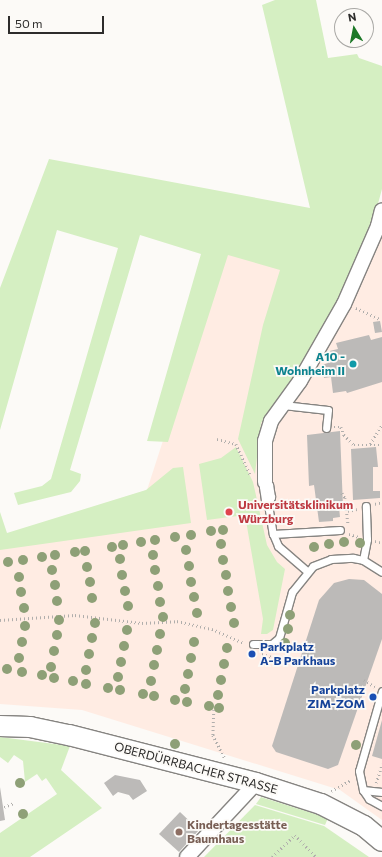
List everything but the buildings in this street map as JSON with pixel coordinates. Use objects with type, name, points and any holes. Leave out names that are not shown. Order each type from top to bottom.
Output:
[{"type":"street","points":[[260,482],[266,441],[271,421],[300,381],[344,304],[378,226],[382,210]]},
{"type":"street","name":"OBERDÜRRBACHER STRASSE","points":[[0,726],[30,727],[69,735],[256,783],[321,804],[364,826],[382,841]]},
{"type":"street","points":[[187,857],[256,783]]},
{"type":"lane","points":[[283,405],[328,410],[326,428]]},
{"type":"lane","points":[[260,482],[269,485],[271,497],[268,504],[273,534],[278,546],[307,571]]},
{"type":"lane","points":[[363,560],[367,539],[366,506]]},
{"type":"lane","points":[[273,534],[340,530]]},
{"type":"lane","points":[[253,644],[272,644],[280,638],[292,592],[307,571],[314,566],[332,559],[363,560],[382,572]]},
{"type":"lane","points":[[382,690],[359,771],[363,790],[369,799],[382,806]]},
{"type":"lane","points":[[363,790],[382,792]]},
{"type":"path","points":[[366,311],[380,319]]},
{"type":"path","points":[[370,444],[382,425]]},
{"type":"path","points":[[326,428],[341,427],[344,435],[354,445],[382,444]]},
{"type":"path","points":[[217,439],[236,444],[260,482]]},
{"type":"path","points":[[342,493],[348,511],[358,508]]},
{"type":"path","points":[[0,620],[75,615],[142,623],[177,621],[200,625],[237,642],[253,644]]},
{"type":"path","points":[[273,657],[298,664]]},
{"type":"path","points":[[364,680],[366,684],[382,690]]},
{"type":"path","points":[[214,710],[213,734],[234,777]]},
{"type":"path","points":[[376,784],[382,764]]},
{"type":"path","points":[[328,792],[346,782]]},
{"type":"path","points":[[4,807],[14,803]]},
{"type":"path","points":[[272,857],[295,835],[316,857]]},
{"type":"shaded area","name":"Universitätsklinikum Würzburg","points":[[382,230],[382,820],[340,790],[82,710],[0,704],[0,536],[147,490],[226,246],[371,261]]},
{"type":"green space","points":[[275,0],[316,0],[328,58],[357,54],[359,58],[382,66],[382,189],[373,222],[345,294],[286,394],[275,402],[261,423],[255,474],[238,439],[263,325],[280,270],[228,255],[168,442],[147,441],[201,254],[140,235],[70,470],[81,474],[80,481],[71,492],[18,505],[14,493],[42,486],[51,479],[118,248],[57,230],[0,430],[0,288],[49,159],[310,208],[262,5]]},
{"type":"green space","points":[[236,447],[253,482],[267,545],[277,562],[285,569],[273,630],[267,634],[261,634],[263,619],[245,515],[207,520],[199,464],[221,458]]},
{"type":"green space","points":[[183,467],[191,523],[0,550],[0,512],[7,533],[146,490],[173,468]]},
{"type":"green space","points":[[0,737],[70,746],[61,770],[102,808],[30,857],[0,857],[0,833],[57,794],[46,778],[42,781],[37,774],[25,782],[23,761],[14,755],[8,763],[0,757]]},
{"type":"green space","points":[[261,797],[328,818],[325,825],[256,804]]},
{"type":"green space","points":[[255,805],[324,826],[369,857],[204,857]]},
{"type":"place","name":"A10 - Wohnheim II","points":[[353,364]]},
{"type":"place","name":"Universitätsklinikum Würzburg","points":[[229,512]]},
{"type":"place","name":"Parkplatz A-B Parkhaus","points":[[252,654]]},
{"type":"place","name":"Parkplatz ZIM-ZOM","points":[[373,697]]},
{"type":"place","name":"Kindertagesstätte Baumhaus","points":[[179,832]]}]
